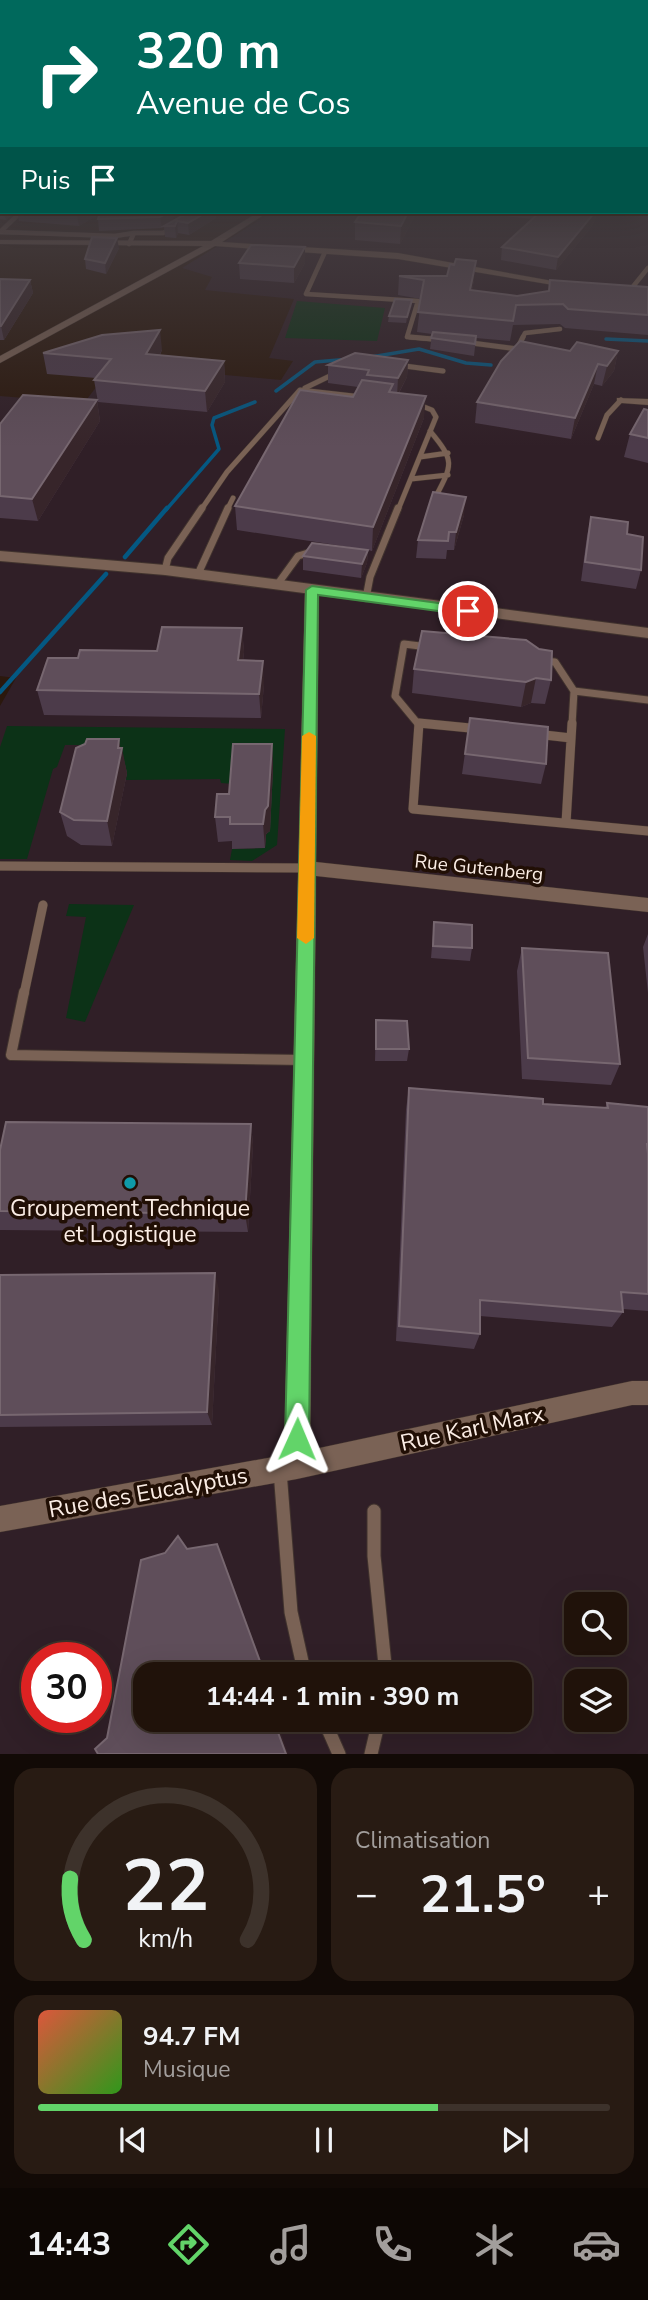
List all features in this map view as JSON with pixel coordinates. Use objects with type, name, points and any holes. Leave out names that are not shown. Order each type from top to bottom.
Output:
[{"type":"street","points":[[0,360],[139,284]]},
{"type":"street","points":[[567,284],[580,286]]},
{"type":"street","points":[[614,292],[637,297]]},
{"type":"street","points":[[621,400],[648,402]]},
{"type":"street","points":[[0,556],[165,570],[648,634]]},
{"type":"street","points":[[288,1467],[304,1060],[312,590]]},
{"type":"street","name":"Rue Gutenberg","points":[[307,868],[648,905]]},
{"type":"street","name":"Rue Karl Marx","points":[[288,1467],[632,1393],[648,1393]]},
{"type":"street","name":"Rue des Eucalyptus","points":[[0,1519],[288,1467]]},
{"type":"lane","points":[[311,284],[306,294],[418,301],[407,337],[449,341]]},
{"type":"lane","points":[[626,295],[635,284]]},
{"type":"lane","points":[[519,347],[525,333],[560,329]]},
{"type":"lane","points":[[463,342],[519,347],[536,353]]},
{"type":"lane","points":[[387,364],[443,371]]},
{"type":"lane","points":[[165,570],[168,558],[227,472],[300,390],[334,376],[342,368]]},
{"type":"lane","points":[[300,390],[369,397]]},
{"type":"lane","points":[[598,438],[607,415],[615,402],[621,400]]},
{"type":"lane","points":[[366,598],[379,558],[436,417],[432,410],[408,402]]},
{"type":"lane","points":[[430,431],[448,453],[452,468],[435,498]]},
{"type":"lane","points":[[420,457],[448,453]]},
{"type":"lane","points":[[411,479],[448,475]]},
{"type":"lane","points":[[198,574],[233,498]]},
{"type":"lane","points":[[277,585],[293,557],[311,550],[325,551]]},
{"type":"lane","points":[[365,556],[379,558]]},
{"type":"lane","points":[[445,649],[404,644],[395,696],[419,723],[488,730]]},
{"type":"lane","points":[[528,659],[555,662],[574,691],[566,823]]},
{"type":"lane","points":[[574,691],[648,700]]},
{"type":"lane","points":[[419,723],[413,809],[648,831]]},
{"type":"lane","points":[[530,734],[571,738]]},
{"type":"lane","points":[[0,866],[307,868]]},
{"type":"lane","points":[[43,905],[11,1055],[304,1060]]},
{"type":"lane","points":[[288,1467],[291,1612],[302,1662]]},
{"type":"lane","points":[[374,1511],[374,1556],[385,1662]]},
{"type":"lane","points":[[329,1732],[339,1754]]},
{"type":"lane","points":[[371,1754],[376,1732]]},
{"type":"shaded area","points":[[208,284],[648,284],[648,1754],[0,1754],[0,706],[16,678],[0,676],[0,396],[84,403],[113,365],[281,380],[293,361],[269,358],[294,299],[205,290]]},
{"type":"green space","points":[[297,301],[385,308],[377,341],[285,338]]},
{"type":"green space","points":[[7,726],[285,729],[277,845],[252,861],[230,860],[232,849],[265,848],[266,835],[270,830],[234,784],[221,783],[220,779],[126,780],[127,773],[79,754],[81,745],[65,745],[57,767],[53,769],[27,859],[0,859],[0,747]]},
{"type":"green space","points":[[69,904],[134,905],[85,1022],[66,1018],[86,917],[66,916]]},
{"type":"building","points":[[0,284],[28,284],[1,326]]},
{"type":"building","points":[[423,284],[471,284],[470,290],[517,296],[549,291],[550,284],[648,287],[648,315],[568,309],[563,304],[516,305],[513,321],[418,312]]},
{"type":"building","points":[[395,299],[412,300],[407,317],[389,316]]},
{"type":"building","points":[[160,330],[146,354],[224,361],[205,391],[94,380],[111,359],[43,353],[102,335]]},
{"type":"building","points":[[433,332],[476,336],[475,344],[431,338]]},
{"type":"building","points":[[520,341],[570,351],[577,342],[618,351],[607,366],[598,364],[575,418],[477,402],[501,361]]},
{"type":"building","points":[[355,353],[408,360],[398,378],[367,375],[369,370],[328,365]]},
{"type":"building","points":[[362,380],[393,384],[389,392],[426,396],[373,527],[235,506],[300,390],[353,397]]},
{"type":"building","points":[[23,395],[97,400],[32,499],[0,496],[0,424]]},
{"type":"building","points":[[644,409],[648,410],[648,438],[630,434]]},
{"type":"building","points":[[433,492],[466,497],[456,532],[449,532],[448,541],[418,540]]},
{"type":"building","points":[[591,517],[628,522],[627,534],[643,537],[641,570],[585,562]]},
{"type":"building","points":[[312,543],[368,550],[362,564],[303,556]]},
{"type":"building","points":[[162,627],[242,628],[238,660],[263,661],[259,694],[37,690],[48,658],[78,658],[80,650],[157,651]]},
{"type":"building","points":[[422,631],[526,640],[539,649],[552,651],[551,680],[536,678],[526,682],[414,669]]},
{"type":"building","points":[[470,718],[548,727],[546,764],[465,754]]},
{"type":"building","points":[[87,739],[119,739],[118,748],[122,748],[107,821],[74,820],[60,812],[76,748],[85,744]]},
{"type":"building","points":[[233,744],[272,744],[268,806],[263,824],[230,824],[230,817],[215,817],[217,794],[229,794]]},
{"type":"building","points":[[434,922],[472,925],[472,948],[433,946]]},
{"type":"building","points":[[522,948],[608,953],[620,1064],[528,1058]]},
{"type":"building","points":[[376,1020],[407,1021],[409,1049],[376,1049]]},
{"type":"building","points":[[409,1088],[543,1099],[543,1104],[608,1108],[607,1103],[648,1107],[648,1294],[621,1292],[623,1312],[480,1300],[480,1334],[399,1326]]},
{"type":"building","name":"Groupement Technique et Logistique","points":[[6,1122],[251,1124],[245,1214],[0,1211],[0,1150]]},
{"type":"building","points":[[215,1273],[207,1412],[0,1415],[0,1275]]},
{"type":"building","points":[[178,1536],[187,1549],[217,1544],[260,1662],[133,1662],[133,1732],[278,1732],[286,1754],[98,1754],[95,1749],[107,1738],[108,1733],[112,1733],[112,1712],[141,1560],[165,1553]]},
{"type":"waterway","points":[[606,339],[648,341]]},
{"type":"waterway","points":[[371,357],[419,349],[466,363],[491,365]]},
{"type":"waterway","points":[[276,391],[315,362],[350,359]]},
{"type":"waterway","points":[[166,510],[219,449],[212,425],[214,418],[255,402]]},
{"type":"waterway","points":[[125,557],[167,508]]},
{"type":"waterway","points":[[0,692],[106,574]]},
{"type":"slow traffic","points":[[306,938],[309,736]]},
{"type":"place","name":"Groupement Technique et Logistique","points":[[130,1183]]},
{"type":"route","points":[[297,1439],[312,590],[468,611]]}]
